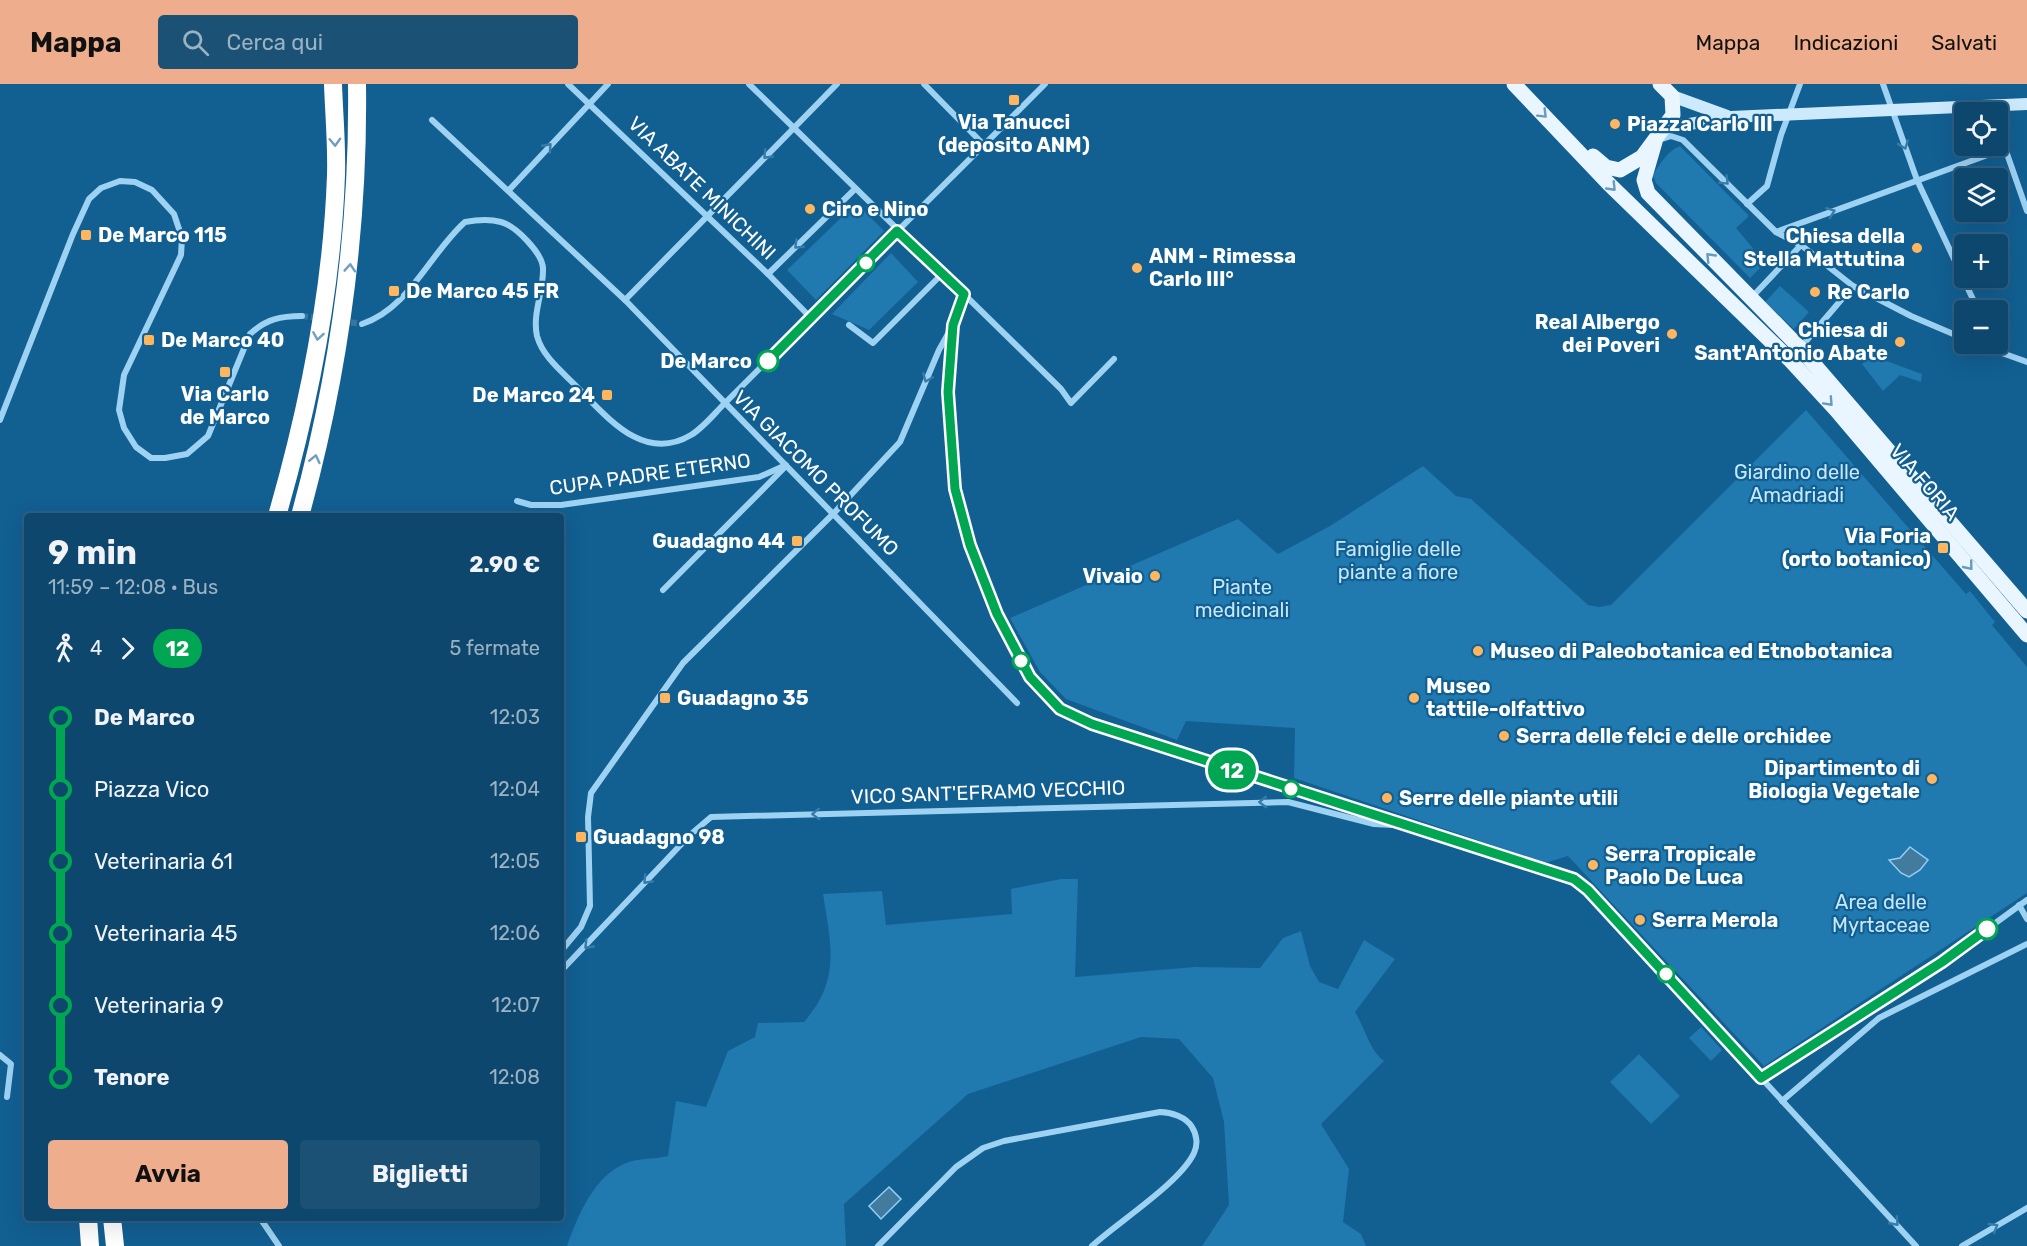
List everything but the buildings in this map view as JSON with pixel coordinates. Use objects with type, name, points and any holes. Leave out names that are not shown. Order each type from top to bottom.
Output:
[{"type":"highway","points":[[278,513],[308,392],[329,256],[336,174],[333,84]]},
{"type":"highway","points":[[301,513],[329,397],[349,277],[358,155],[357,84]]},
{"type":"highway","points":[[88,1221],[90,1246]]},
{"type":"highway","points":[[112,1221],[115,1246]]},
{"type":"main road","points":[[1514,84],[1572,143],[1606,167],[1620,170],[1642,157],[1666,128],[1673,115],[1672,96]]},
{"type":"main road","points":[[1660,84],[1672,96],[1731,117]]},
{"type":"main road","points":[[2008,107],[2027,104]]},
{"type":"main road","points":[[1666,128],[1731,117],[1954,109]]},
{"type":"main road","points":[[1655,142],[1644,187],[1751,299]]},
{"type":"main road","name":"VIA FORIA","points":[[1572,143],[1609,184],[1738,312],[1795,354],[2027,611]]},
{"type":"main road","name":"VIA FORIA","points":[[1751,299],[1851,428],[2027,634]]},
{"type":"street","name":"VIA ABATE MINICHINI","points":[[568,84],[708,216],[811,318]]},
{"type":"street","points":[[509,190],[608,84]]},
{"type":"street","points":[[749,84],[1061,389],[1071,403],[1114,359]]},
{"type":"street","points":[[625,300],[837,84]]},
{"type":"street","points":[[924,84],[984,145]]},
{"type":"street","points":[[362,324],[377,319],[394,306],[465,222],[475,220],[501,222],[510,226],[539,255],[543,267],[536,321],[537,337],[547,356],[621,431],[647,442],[672,442],[691,435],[724,404],[1045,84]]},
{"type":"street","points":[[1747,204],[1767,186],[1788,115],[1800,84]]},
{"type":"street","points":[[1883,84],[1917,180],[1973,300]]},
{"type":"street","name":"VIA GIACOMO PROFUMO","points":[[432,120],[625,300],[1017,703]]},
{"type":"street","points":[[1655,142],[1671,136],[1683,140],[1776,232],[1801,245],[1853,286],[1911,316],[1954,334]]},
{"type":"street","points":[[1776,232],[1984,156]]},
{"type":"street","points":[[2007,156],[2027,211]]},
{"type":"street","points":[[0,420],[73,234],[89,200],[100,188],[120,181],[135,182],[152,190],[174,214],[182,238],[177,264],[124,375],[119,410],[124,428],[136,447],[150,458],[187,454],[208,436],[250,334],[261,324],[278,316],[302,316]]},
{"type":"street","points":[[768,274],[855,189]]},
{"type":"street","points":[[1751,299],[1801,245]]},
{"type":"street","points":[[849,326],[873,343],[943,273]]},
{"type":"street","points":[[1795,354],[1853,286]]},
{"type":"street","points":[[564,947],[581,927],[590,906],[588,817],[591,793],[683,663],[834,513],[900,442],[939,350],[953,325],[964,294]]},
{"type":"street","points":[[953,325],[948,392],[955,489],[970,545],[997,614],[1030,677],[1060,709],[1092,724],[1403,826],[1565,875],[1580,883],[1916,1246]]},
{"type":"street","points":[[2003,354],[2027,362]]},
{"type":"street","points":[[663,590],[786,465]]},
{"type":"street","name":"CUPA PADRE ETERNO","points":[[517,501],[531,505],[561,506],[759,477],[786,465]]},
{"type":"street","name":"VICO SANT'EFRAMO VECCHIO","points":[[564,968],[690,835],[716,817],[1288,802],[1374,824],[1403,826]]},
{"type":"street","points":[[1761,1078],[1942,962],[2027,900]]},
{"type":"street","points":[[2019,905],[2027,919]]},
{"type":"street","points":[[1782,1101],[1879,1018],[2027,944]]},
{"type":"street","points":[[1871,1007],[1879,1018]]},
{"type":"street","points":[[0,1055],[11,1064],[7,1097]]},
{"type":"street","points":[[878,1246],[960,1163],[987,1146],[1160,1112],[1171,1113],[1185,1120],[1193,1128],[1197,1139],[1192,1157],[1159,1190],[1092,1246]]},
{"type":"street","points":[[1962,1246],[2027,1208]]},
{"type":"street","points":[[262,1221],[279,1246]]},
{"type":"green space","points":[[1680,146],[1749,216],[1736,228],[1765,263],[1750,278],[1656,183],[1653,176],[1658,167],[1668,154]]},
{"type":"green space","points":[[850,209],[862,209],[884,231],[816,300],[787,270]]},
{"type":"green space","points":[[891,253],[918,282],[869,330],[832,314]]},
{"type":"green space","points":[[1780,286],[1809,312],[1794,329],[1765,302]]},
{"type":"green space","points":[[1873,356],[1922,374],[1921,382],[1900,375],[1883,391],[1862,364]]},
{"type":"green space","points":[[1806,410],[1966,594],[1970,591],[1995,622],[1992,625],[2027,667],[2027,893],[1764,1066],[1568,856],[1545,863],[1294,778],[1295,728],[1186,721],[1177,740],[1066,699],[1040,672],[1010,618],[1238,519],[1278,554],[1330,526],[1423,466],[1456,496],[1471,499],[1588,605],[1599,607],[1611,605]]},
{"type":"green space","points":[[1061,879],[1078,879],[1075,977],[1195,967],[1260,968],[1283,938],[1301,931],[1310,966],[1319,982],[1338,989],[1364,940],[1395,959],[1355,1012],[1371,1045],[1384,1061],[1321,1124],[1349,1169],[1343,1222],[1361,1234],[1366,1246],[1202,1246],[1229,1205],[1224,1122],[1213,1078],[1179,1039],[1141,1037],[968,1094],[844,1204],[846,1246],[567,1246],[582,1210],[605,1177],[631,1161],[668,1156],[676,1101],[706,1107],[728,1051],[755,1037],[758,1023],[804,1022],[816,1007],[824,991],[830,961],[829,930],[823,894],[882,891],[886,925],[1012,914],[1011,889]]},
{"type":"green space","points":[[1701,1027],[1722,1050],[1711,1061],[1689,1038]]},
{"type":"green space","points":[[1639,1054],[1680,1096],[1651,1124],[1610,1082]]},
{"type":"shaded area","points":[[1910,847],[1928,860],[1920,870],[1909,877],[1901,873],[1889,860],[1900,858]]},
{"type":"shaded area","points":[[889,1187],[901,1199],[881,1219],[869,1206]]},
{"type":"tunnel","points":[[302,316],[320,318]]},
{"type":"tunnel","points":[[342,321],[362,324]]},
{"type":"bus line","name":"12","points":[[768,361],[897,231],[964,294],[953,325],[948,392],[955,489],[970,545],[997,614],[1030,677],[1060,709],[1092,724],[1403,826],[1574,879],[1588,890],[1761,1078],[1942,962],[1987,929]]},
{"type":"place","name":"Via Tanucci (deposito ANM)","points":[[1014,100]]},
{"type":"place","name":"Piazza Carlo III","points":[[1615,124]]},
{"type":"place","name":"Ciro e Nino","points":[[810,209]]},
{"type":"place","name":"De Marco 115","points":[[86,235]]},
{"type":"place","name":"Chiesa della Stella Mattutina","points":[[1917,248]]},
{"type":"place","name":"ANM - Rimessa Carlo III°","points":[[1137,268]]},
{"type":"place","name":"De Marco 45 FR","points":[[394,291]]},
{"type":"place","name":"Re Carlo","points":[[1815,292]]},
{"type":"place","name":"Real Albergo dei Poveri","points":[[1672,334]]},
{"type":"place","name":"De Marco 40","points":[[149,340]]},
{"type":"place","name":"Chiesa di Sant'Antonio Abate","points":[[1900,342]]},
{"type":"place","name":"De Marco","points":[[768,361]]},
{"type":"place","name":"Via Carlo de Marco","points":[[225,372]]},
{"type":"place","name":"De Marco 24","points":[[607,395]]},
{"type":"place","name":"Guadagno 44","points":[[797,541]]},
{"type":"place","name":"Via Foria (orto botanico)","points":[[1943,548]]},
{"type":"place","name":"Vivaio","points":[[1155,576]]},
{"type":"place","name":"Museo di Paleobotanica ed Etnobotanica","points":[[1478,651]]},
{"type":"place","name":"Guadagno 35","points":[[665,698]]},
{"type":"place","name":"Museo tattile-olfattivo","points":[[1414,698]]},
{"type":"place","name":"Serra delle felci e delle orchidee","points":[[1504,736]]},
{"type":"place","name":"Dipartimento di Biologia Vegetale","points":[[1932,779]]},
{"type":"place","name":"Serre delle piante utili","points":[[1387,798]]},
{"type":"place","name":"Guadagno 98","points":[[581,837]]},
{"type":"place","name":"Serra Tropicale Paolo De Luca","points":[[1593,865]]},
{"type":"place","name":"Serra Merola","points":[[1640,920]]},
{"type":"park label","name":"Giardino delle Amadriadi","points":[[1797,484]]},
{"type":"park label","name":"Famiglie delle piante a fiore","points":[[1398,560]]},
{"type":"park label","name":"Piante medicinali","points":[[1242,598]]},
{"type":"park label","name":"Area delle Myrtaceae","points":[[1881,914]]}]
